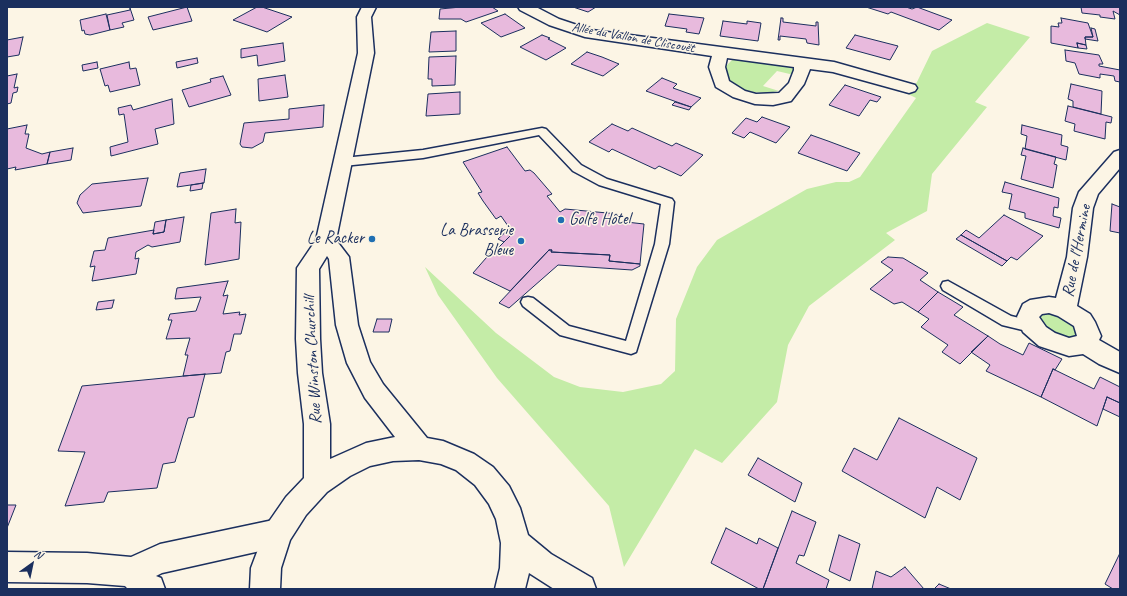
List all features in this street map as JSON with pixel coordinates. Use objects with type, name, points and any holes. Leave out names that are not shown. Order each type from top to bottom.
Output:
[{"type":"street","name":"Allée du Vallon de Cliscouët","points":[[525,7],[554,22],[590,34],[720,53],[802,63],[861,74],[909,88]]},
{"type":"street","name":"Rue Winston Churchill","points":[[317,483],[317,424],[310,373],[308,339],[308,268],[326,241],[343,162],[366,53],[363,10]]},
{"type":"street","points":[[720,53],[717,67],[722,84],[739,94],[755,99],[773,100],[784,97],[796,84],[802,70],[802,63]]},
{"type":"street","name":"Rue de l'Hermine","points":[[1065,309],[1077,257],[1083,208],[1089,192],[1120,156]]},
{"type":"street","name":"Rue Winston Churchill","points":[[326,241],[339,257],[347,325],[360,363],[374,391],[419,448]]},
{"type":"street","name":"Rue de l'Hermine","points":[[1031,326],[1028,317],[1031,310],[1038,306],[1056,305],[1082,320],[1087,328],[1089,336],[1085,343]]},
{"type":"street","points":[[1031,326],[1047,340],[1058,345],[1069,347],[1079,346],[1085,343],[1107,357],[1120,363]]},
{"type":"street","points":[[265,589],[266,568],[278,533],[296,506],[317,483],[341,467],[366,455],[393,449],[419,448],[450,456],[465,462],[484,476],[499,495],[510,516],[515,543],[515,568],[510,589]]},
{"type":"street","points":[[7,567],[87,568],[141,580],[160,560],[278,533]]},
{"type":"street","points":[[515,543],[541,564],[581,589]]},
{"type":"lane","points":[[343,162],[423,154],[542,131],[577,168],[603,182],[668,202],[662,244],[631,348],[564,331],[528,302]]},
{"type":"lane","points":[[948,286],[1007,321],[1031,326]]},
{"type":"green space","points":[[987,23],[1030,37],[975,102],[987,107],[932,174],[927,211],[886,233],[895,240],[809,306],[788,345],[777,402],[722,463],[695,449],[624,567],[609,506],[497,378],[438,295],[425,267],[496,333],[554,377],[580,387],[623,392],[661,384],[675,371],[676,319],[697,267],[717,240],[807,189],[836,182],[849,182],[860,177],[916,98],[908,94],[917,82],[932,51]]},
{"type":"green space","points":[[734,58],[791,66],[795,70],[794,75],[777,71],[763,86],[779,91],[766,93],[753,92],[739,88],[728,82],[723,69]]},
{"type":"green space","points":[[1053,312],[1075,322],[1078,333],[1076,337],[1070,340],[1047,333],[1038,317],[1041,314]]},
{"type":"building","points":[[187,7],[192,21],[153,30],[148,17]]},
{"type":"building","points":[[257,7],[262,7],[292,17],[267,32],[233,20]]},
{"type":"building","points":[[492,7],[498,11],[466,22],[461,19],[439,19],[440,9]]},
{"type":"building","points":[[573,7],[596,7],[588,12]]},
{"type":"building","points":[[866,7],[906,7],[912,9],[917,7],[952,20],[939,30],[891,12],[888,14]]},
{"type":"building","points":[[1081,7],[1120,7],[1120,15],[1113,11],[1115,19],[1100,17],[1100,15],[1082,13]]},
{"type":"building","points":[[130,8],[134,20],[122,23],[124,27],[110,30],[107,15],[130,10]]},
{"type":"building","points":[[106,14],[110,30],[90,35],[85,34],[84,30],[82,31],[80,20]]},
{"type":"building","points":[[505,14],[525,28],[501,37],[481,23]]},
{"type":"building","points":[[669,14],[704,18],[699,34],[686,32],[687,29],[665,26]]},
{"type":"building","points":[[781,18],[783,18],[783,22],[816,26],[816,22],[818,22],[819,45],[807,43],[806,39],[780,36],[780,40],[778,40]]},
{"type":"building","points":[[1061,18],[1088,23],[1093,37],[1085,37],[1086,45],[1077,43],[1078,48],[1051,43],[1051,26],[1059,27],[1058,23],[1062,23]]},
{"type":"building","points":[[723,21],[747,24],[747,21],[761,23],[758,41],[720,36]]},
{"type":"building","points":[[1091,28],[1095,29],[1098,41],[1085,39],[1085,37],[1093,37]]},
{"type":"building","points":[[456,31],[456,51],[429,52],[431,32]]},
{"type":"building","points":[[542,35],[566,48],[546,60],[520,47]]},
{"type":"building","points":[[855,35],[898,46],[890,60],[846,48]]},
{"type":"building","points":[[23,37],[19,55],[7,57],[7,40]]},
{"type":"building","points":[[283,43],[285,61],[258,66],[257,55],[241,58],[241,49]]},
{"type":"building","points":[[1077,43],[1086,45],[1087,49],[1078,48]]},
{"type":"building","points":[[1065,50],[1099,55],[1103,64],[1099,64],[1099,66],[1120,70],[1120,82],[1115,81],[1114,76],[1100,74],[1100,78],[1079,74],[1075,63],[1066,61]]},
{"type":"building","points":[[587,52],[619,64],[603,76],[571,64]]},
{"type":"building","points":[[456,56],[455,85],[432,86],[432,79],[428,79],[429,57]]},
{"type":"building","points":[[197,58],[198,63],[177,68],[176,62]]},
{"type":"building","points":[[97,62],[98,68],[83,71],[82,65]]},
{"type":"building","points":[[129,62],[130,69],[136,68],[140,85],[110,92],[108,85],[105,86],[100,69]]},
{"type":"building","points":[[17,74],[14,88],[18,87],[17,92],[13,93],[11,103],[7,104],[7,76]]},
{"type":"building","points":[[285,75],[288,97],[259,101],[258,79]]},
{"type":"building","points":[[223,76],[231,95],[189,107],[182,90],[211,82],[210,79]]},
{"type":"building","points":[[662,78],[677,84],[673,88],[701,98],[691,107],[646,91]]},
{"type":"building","points":[[1071,84],[1102,91],[1101,114],[1073,107],[1073,101],[1068,99]]},
{"type":"building","points":[[845,85],[881,97],[877,102],[870,100],[859,116],[829,105]]},
{"type":"building","points":[[460,92],[460,114],[426,116],[428,94]]},
{"type":"building","points":[[172,99],[174,124],[155,129],[158,144],[111,156],[110,147],[128,142],[124,114],[119,115],[118,108],[131,105],[133,110]]},
{"type":"building","points":[[675,102],[691,107],[689,110],[672,105]]},
{"type":"building","points":[[324,105],[323,127],[265,133],[263,142],[252,148],[242,147],[240,144],[244,123],[289,119],[289,109]]},
{"type":"building","points":[[1068,106],[1112,117],[1111,123],[1106,122],[1105,139],[1074,131],[1075,124],[1065,121]]},
{"type":"building","points":[[762,117],[790,127],[776,143],[750,132],[744,138],[732,133],[746,118],[757,122]]},
{"type":"building","points":[[612,124],[628,131],[632,128],[672,146],[676,143],[703,155],[681,176],[659,166],[655,169],[612,149],[609,152],[589,142]]},
{"type":"building","points":[[27,125],[25,134],[29,134],[26,148],[42,154],[50,152],[47,164],[15,170],[16,167],[7,169],[7,129]]},
{"type":"building","points":[[1022,125],[1062,135],[1061,145],[1068,147],[1066,160],[1025,149],[1027,136],[1021,134]]},
{"type":"building","points":[[811,135],[860,153],[847,171],[798,153]]},
{"type":"building","name":"Golfe Hôtel","points":[[507,147],[525,171],[530,170],[534,173],[552,194],[547,196],[560,212],[565,209],[618,214],[617,221],[644,224],[640,264],[609,261],[610,255],[551,252],[552,250],[549,250],[510,291],[473,273],[493,250],[495,251],[513,233],[501,216],[496,219],[483,201],[478,193],[482,192],[463,162]]},
{"type":"building","points":[[73,148],[71,160],[47,164],[50,152]]},
{"type":"building","points":[[1023,148],[1056,157],[1054,164],[1057,165],[1053,188],[1021,179],[1026,156],[1021,155]]},
{"type":"building","points":[[206,169],[204,183],[177,187],[180,173]]},
{"type":"building","points":[[148,178],[141,206],[83,213],[77,203],[80,195],[92,184]]},
{"type":"building","points":[[1005,182],[1059,198],[1058,208],[1054,207],[1053,216],[1061,218],[1059,228],[1025,218],[1025,213],[1009,209],[1012,194],[1002,192]]},
{"type":"building","points":[[203,183],[202,189],[190,191],[191,185]]},
{"type":"building","points":[[1112,204],[1120,207],[1120,233],[1110,231]]},
{"type":"building","points":[[236,209],[235,223],[241,222],[239,259],[205,265],[211,213]]},
{"type":"building","points":[[1004,215],[1043,236],[1017,260],[1011,257],[1007,261],[961,235],[966,230],[979,238]]},
{"type":"building","points":[[184,217],[180,242],[152,247],[148,245],[136,252],[135,259],[139,258],[136,274],[92,281],[95,266],[90,267],[94,251],[105,250],[108,238],[154,230],[153,234],[164,232],[166,220]]},
{"type":"building","points":[[166,220],[164,232],[153,234],[155,222]]},
{"type":"building","points":[[510,228],[513,233],[504,242],[498,239]]},
{"type":"building","points":[[961,235],[1007,261],[1002,266],[956,239]]},
{"type":"building","points":[[549,250],[552,250],[551,252],[610,255],[609,261],[640,264],[640,266],[632,270],[558,265],[509,308],[499,303]]},
{"type":"building","points":[[888,257],[903,258],[928,273],[920,280],[938,292],[918,312],[902,302],[894,304],[870,289],[893,270],[881,262]]},
{"type":"building","points":[[228,281],[223,296],[228,295],[223,314],[240,312],[239,315],[246,314],[241,334],[234,334],[230,351],[226,352],[221,373],[183,376],[188,355],[185,355],[190,338],[166,339],[172,320],[168,320],[170,314],[196,311],[201,297],[175,299],[177,288]]},
{"type":"building","points":[[938,292],[963,307],[954,315],[988,336],[960,364],[942,352],[948,345],[921,327],[929,319],[918,312]]},
{"type":"building","points":[[114,300],[112,308],[96,310],[98,302]]},
{"type":"building","points":[[377,319],[392,319],[389,332],[373,332]]},
{"type":"building","points":[[988,336],[1000,344],[1023,355],[1029,343],[1062,359],[1055,370],[1053,369],[1041,397],[986,371],[990,365],[971,352]]},
{"type":"building","points":[[1053,369],[1094,389],[1100,377],[1120,387],[1120,403],[1107,397],[1097,426],[1041,397]]},
{"type":"building","points":[[205,374],[194,417],[188,418],[175,462],[163,464],[157,488],[108,492],[104,502],[65,506],[85,452],[58,451],[82,386]]},
{"type":"building","points":[[1107,397],[1120,403],[1120,417],[1103,409]]},
{"type":"building","points":[[899,418],[977,458],[960,500],[937,487],[925,518],[842,471],[854,448],[877,460]]},
{"type":"building","points":[[758,458],[802,483],[795,502],[748,475]]},
{"type":"building","points":[[7,505],[16,505],[7,528]]},
{"type":"building","points":[[792,511],[816,522],[804,556],[799,555],[796,563],[829,580],[826,589],[763,589]]},
{"type":"building","points":[[726,528],[757,544],[759,538],[778,548],[763,589],[759,589],[711,563]]},
{"type":"building","points":[[839,535],[860,544],[850,581],[829,571]]},
{"type":"building","points":[[1120,553],[1120,589],[1113,589],[1105,584]]},
{"type":"building","points":[[905,567],[924,589],[872,589],[876,571],[891,577]]},
{"type":"building","points":[[939,584],[951,589],[934,589]]},
{"type":"place","name":"Golfe Hôtel","points":[[561,220]]},
{"type":"place","name":"Le Racker","points":[[372,239]]},
{"type":"place","name":"La Brasserie Bleue","points":[[521,241]]}]
